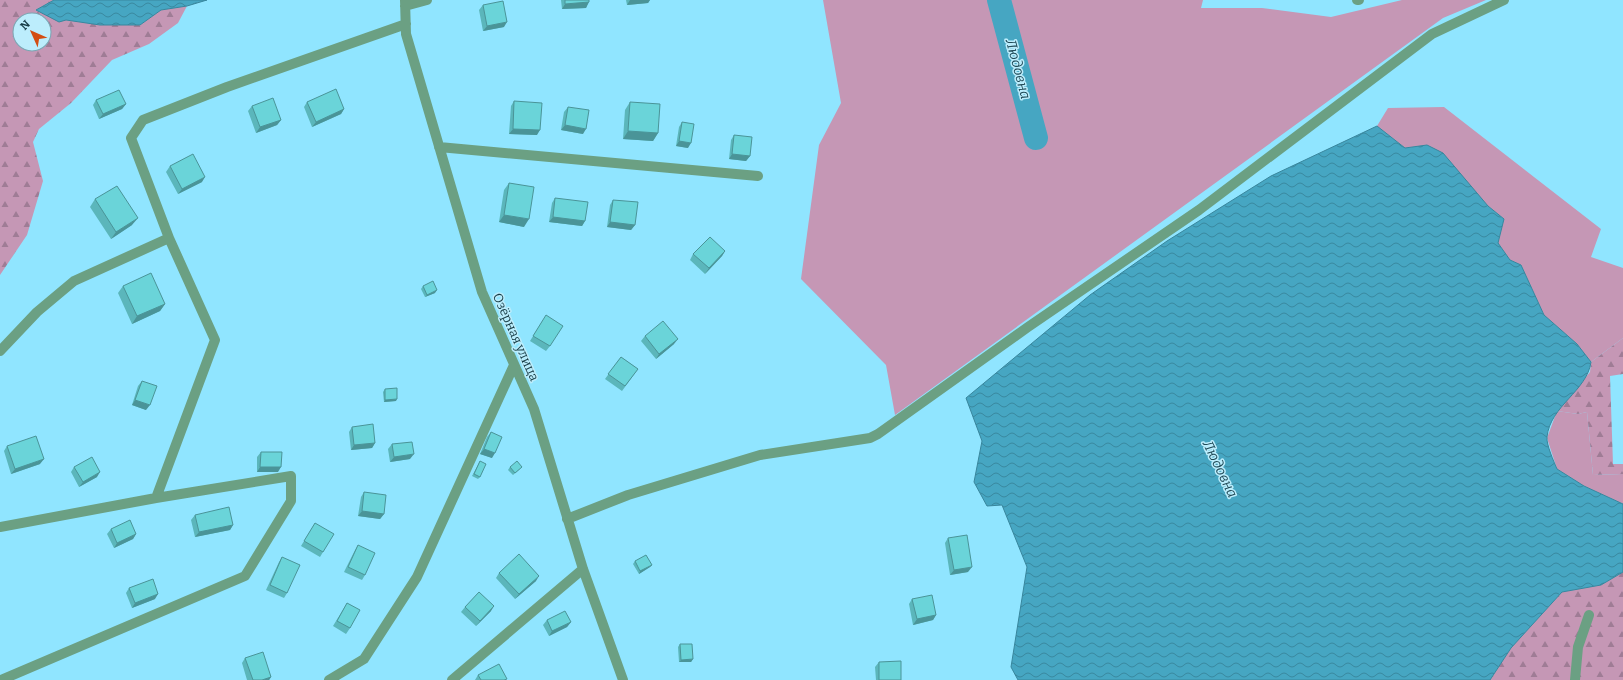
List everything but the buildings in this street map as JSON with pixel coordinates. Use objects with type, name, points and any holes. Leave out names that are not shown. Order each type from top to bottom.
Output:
[{"type":"street","points":[[405,3],[427,0]]},
{"type":"street","points":[[567,519],[628,495],[760,455],[870,438],[878,434],[1028,327],[1200,210],[1432,34],[1462,19],[1500,4],[1504,0]]},
{"type":"street","name":"Озёрная улица","points":[[405,3],[406,34],[482,292],[534,409],[583,569],[623,680]]},
{"type":"street","points":[[156,498],[215,340],[169,238],[130,138],[143,120],[227,87],[406,24]]},
{"type":"street","points":[[439,147],[758,176]]},
{"type":"street","points":[[0,351],[38,312],[74,281],[169,238]]},
{"type":"street","points":[[329,680],[364,659],[417,577],[514,365]]},
{"type":"street","points":[[0,527],[156,498],[291,476],[291,501],[245,576],[1,680]]},
{"type":"street","points":[[452,680],[583,569]]},
{"type":"street","points":[[1575,680],[1578,647],[1589,615]]},
{"type":"green space","points":[[0,0],[54,0],[36,10],[42,12],[12,12],[12,52],[52,52],[52,15],[66,20],[100,25],[140,25],[161,10],[187,6],[178,23],[149,44],[112,60],[71,103],[39,129],[33,142],[43,181],[27,235],[0,275]]},
{"type":"green space","points":[[823,0],[1203,0],[1201,8],[1262,8],[1331,17],[1402,0],[1486,0],[1443,18],[895,415],[886,365],[801,279],[819,145],[841,103]]},
{"type":"green space","points":[[1444,107],[1601,229],[1591,257],[1623,268],[1623,338],[1591,362],[1577,344],[1544,315],[1521,265],[1510,260],[1498,243],[1504,219],[1488,206],[1427,145],[1405,148],[1377,126],[1388,108]]},
{"type":"green space","points":[[1623,338],[1623,374],[1610,376],[1613,464],[1623,464],[1623,474],[1593,475],[1587,412],[1578,414],[1557,411],[1590,372],[1591,362]]},
{"type":"green space","points":[[1557,411],[1578,414],[1587,412],[1593,475],[1623,474],[1623,504],[1584,486],[1557,469],[1547,438]]},
{"type":"green space","points":[[1623,572],[1623,680],[1490,680],[1511,648],[1562,592],[1601,585]]},
{"type":"water","points":[[54,0],[207,0],[187,6],[161,10],[140,25],[100,25],[66,20],[59,22],[52,18],[52,12],[40,12],[36,10]]},
{"type":"water","points":[[1377,126],[1405,148],[1427,145],[1443,153],[1488,206],[1504,219],[1498,243],[1510,260],[1521,265],[1544,315],[1577,344],[1591,362],[1583,382],[1555,416],[1550,426],[1547,440],[1550,453],[1557,469],[1584,486],[1623,504],[1623,572],[1601,585],[1562,592],[1511,648],[1490,680],[1018,680],[1011,667],[1027,567],[1002,505],[987,506],[974,482],[982,441],[966,398],[1090,295],[1167,241],[1271,176]]},
{"type":"waterway","name":"Людовна","points":[[999,0],[1036,138]]}]
